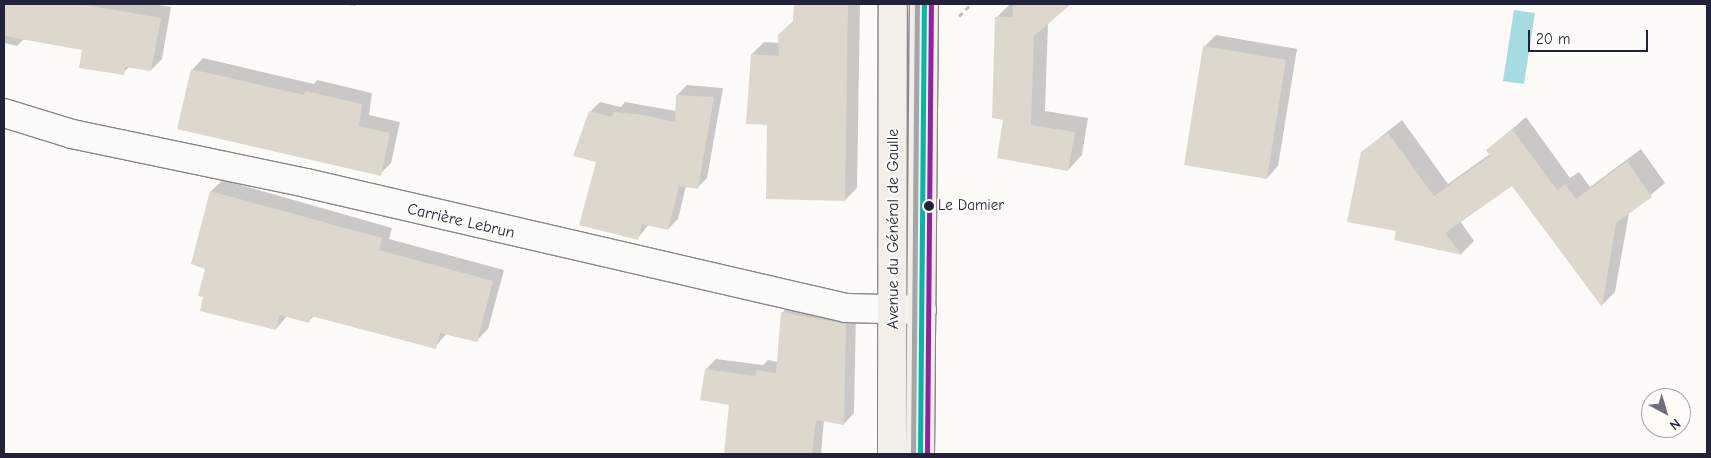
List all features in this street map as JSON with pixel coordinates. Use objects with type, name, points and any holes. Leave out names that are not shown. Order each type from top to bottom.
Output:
[{"type":"main road","name":"Avenue du Général de Gaulle","points":[[892,454],[893,4]]},
{"type":"main road","name":"Avenue du Général de Gaulle","points":[[920,454],[924,4]]},
{"type":"street","name":"Carrière Lebrun","points":[[4,113],[72,134],[306,184],[846,308],[922,310]]},
{"type":"water","points":[[1514,10],[1535,13],[1524,84],[1503,81]]},
{"type":"building","points":[[4,4],[79,4],[161,18],[151,71],[125,67],[124,75],[79,68],[82,50],[4,36]]},
{"type":"building","points":[[794,4],[848,4],[845,201],[766,199],[767,125],[746,124],[751,54],[779,56],[778,35],[793,21]]},
{"type":"building","points":[[1013,4],[1071,4],[1034,36],[1031,125],[1075,132],[1068,171],[997,158],[1003,120],[992,118],[995,17],[1013,17]]},
{"type":"building","points":[[1203,46],[1286,60],[1267,179],[1184,165]]},
{"type":"building","points":[[191,69],[304,95],[305,91],[362,104],[359,126],[390,133],[381,176],[177,129]]},
{"type":"building","points":[[676,95],[714,97],[698,189],[679,186],[668,230],[642,224],[638,240],[579,225],[596,162],[573,156],[589,111],[612,117],[614,112],[644,115],[675,122]]},
{"type":"building","points":[[1512,129],[1557,190],[1565,184],[1576,199],[1627,161],[1652,197],[1616,223],[1602,307],[1512,186],[1445,233],[1462,255],[1394,240],[1396,231],[1347,222],[1361,152],[1388,133],[1434,196],[1490,156],[1486,150]]},
{"type":"building","points":[[210,191],[382,238],[379,250],[493,281],[477,342],[440,333],[436,349],[311,316],[309,323],[280,315],[276,330],[200,311],[203,297],[198,296],[205,269],[191,264]]},
{"type":"building","points":[[781,312],[846,324],[844,425],[816,420],[812,454],[724,454],[729,405],[700,400],[705,369],[755,376],[757,370],[776,373]]},
{"type":"transit line","points":[[913,454],[917,4]]},
{"type":"transit line","points":[[920,454],[924,4]]},
{"type":"transit line","points":[[927,454],[931,4]]},
{"type":"place","name":"Le Damier","points":[[929,206]]}]
